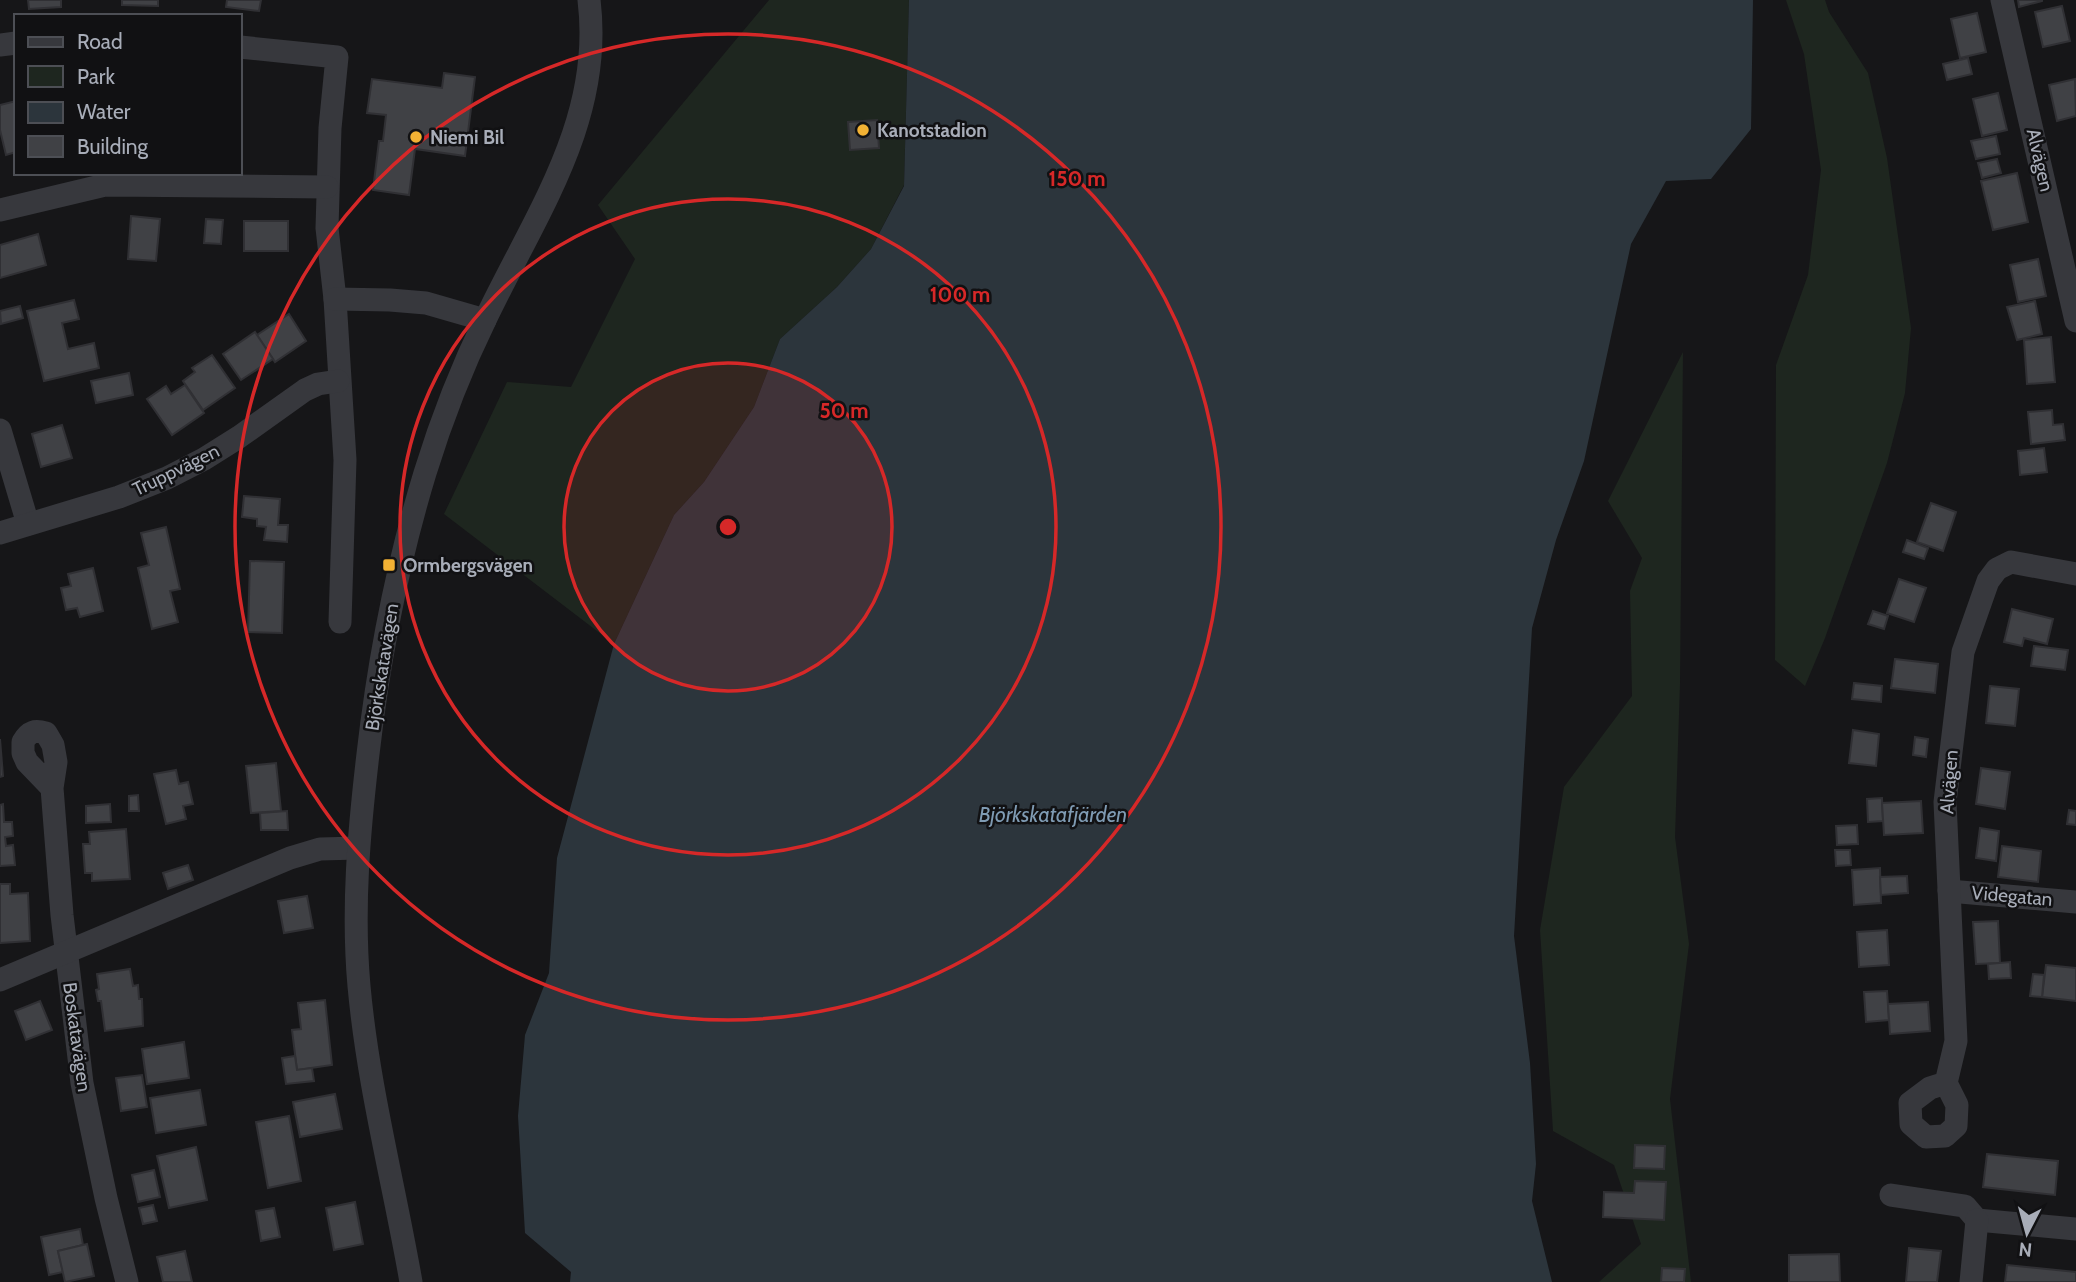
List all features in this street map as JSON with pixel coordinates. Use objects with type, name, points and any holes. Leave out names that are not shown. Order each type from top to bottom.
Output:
[{"type":"street","name":"Björkskatavägen","points":[[411,1282],[377,1103],[359,988],[356,923],[358,848],[376,684],[392,600],[426,472],[485,320],[571,145],[583,106],[590,68],[592,44],[589,0]]},
{"type":"street","name":"Alvägen","points":[[2002,0],[2076,321]]},
{"type":"street","points":[[242,47],[337,57],[327,187],[328,249],[335,299],[345,460],[340,622]]},
{"type":"street","points":[[0,210],[105,185],[327,187]]},
{"type":"street","points":[[335,299],[426,303],[485,320]]},
{"type":"street","name":"Truppvägen","points":[[0,533],[119,497],[167,478],[239,437],[305,390],[318,384],[338,381]]},
{"type":"street","points":[[0,430],[28,524]]},
{"type":"street","name":"Alvägen","points":[[1947,1083],[1956,1041],[1945,802],[1963,652],[1988,581],[1997,569],[2011,562],[2076,574]]},
{"type":"street","name":"Boskatavägen","points":[[52,788],[66,951],[82,1083],[127,1282]]},
{"type":"street","points":[[0,980],[290,858],[320,849],[358,848]]},
{"type":"street","name":"Videgatan","points":[[1949,891],[2076,902]]},
{"type":"street","points":[[1891,1195],[1965,1206],[1977,1220],[2076,1229]]},
{"type":"street","points":[[1971,1282],[1977,1220]]},
{"type":"green space","points":[[769,0],[909,0],[904,185],[871,249],[837,287],[780,339],[754,407],[704,482],[674,515],[614,644],[444,514],[507,382],[571,387],[635,259],[598,205]]},
{"type":"green space","points":[[1786,0],[1825,0],[1829,12],[1868,73],[1887,158],[1911,328],[1905,393],[1887,463],[1825,638],[1805,686],[1775,660],[1776,365],[1808,275],[1821,170],[1804,54]]},
{"type":"green space","points":[[1683,352],[1680,684],[1675,837],[1689,944],[1670,1099],[1691,1282],[1599,1282],[1641,1244],[1614,1165],[1553,1131],[1540,930],[1564,787],[1632,696],[1630,591],[1642,558],[1608,501]]},
{"type":"water","name":"Björkskatafjärden","points":[[909,0],[1753,0],[1751,129],[1711,179],[1666,181],[1631,244],[1584,461],[1556,540],[1532,628],[1514,936],[1530,1063],[1536,1164],[1532,1201],[1552,1282],[570,1282],[571,1272],[525,1233],[518,1116],[525,1035],[549,973],[557,858],[614,644],[674,515],[704,482],[754,407],[780,339],[837,287],[871,249],[904,186]]},
{"type":"building","points":[[28,0],[61,0],[61,7],[29,9]]},
{"type":"building","points":[[122,0],[158,0],[158,6],[122,5]]},
{"type":"building","points":[[227,0],[261,0],[259,11],[226,7]]},
{"type":"building","points":[[2018,0],[2042,0],[2042,1],[2019,7]]},
{"type":"building","points":[[2062,6],[2070,41],[2043,47],[2035,12]]},
{"type":"building","points":[[1977,13],[1986,52],[1960,58],[1951,19]]},
{"type":"building","points":[[1968,58],[1972,74],[1947,80],[1943,64]]},
{"type":"building","points":[[444,73],[475,77],[465,156],[415,149],[409,195],[373,190],[379,141],[383,141],[386,115],[367,113],[372,79],[442,88]]},
{"type":"building","points":[[2075,79],[2076,116],[2057,121],[2049,85]]},
{"type":"building","points":[[1998,93],[2007,130],[1982,136],[1973,99]]},
{"type":"building","points":[[14,102],[14,153],[6,155],[0,130],[0,105]]},
{"type":"building","name":"Kanotstadion","points":[[877,120],[879,148],[850,150],[848,122]]},
{"type":"building","points":[[1996,136],[2000,154],[1976,159],[1971,141]]},
{"type":"building","points":[[1997,159],[2001,173],[1982,178],[1978,163]]},
{"type":"building","points":[[2017,173],[2028,222],[1993,230],[1981,181]]},
{"type":"building","points":[[131,216],[160,219],[156,261],[128,259]]},
{"type":"building","points":[[206,219],[223,220],[221,244],[204,243]]},
{"type":"building","points":[[244,221],[288,221],[288,251],[244,251]]},
{"type":"building","points":[[38,234],[46,265],[0,278],[0,245]]},
{"type":"building","points":[[2038,259],[2046,296],[2018,302],[2010,265]]},
{"type":"building","points":[[74,300],[79,319],[62,323],[68,349],[94,343],[99,368],[44,381],[27,311]]},
{"type":"building","points":[[2035,301],[2042,334],[2017,340],[2007,307]]},
{"type":"building","points":[[20,306],[23,318],[1,324],[0,311]]},
{"type":"building","points":[[289,314],[306,341],[275,362],[257,335]]},
{"type":"building","points":[[255,332],[273,359],[241,380],[223,354]]},
{"type":"building","points":[[2051,337],[2055,382],[2027,384],[2024,340]]},
{"type":"building","points":[[212,355],[235,388],[203,410],[183,381],[195,372],[192,368]]},
{"type":"building","points":[[129,373],[133,395],[96,403],[91,381]]},
{"type":"building","points":[[185,385],[204,413],[172,435],[147,399],[166,386],[171,394]]},
{"type":"building","points":[[2052,410],[2053,425],[2063,424],[2065,440],[2031,444],[2028,412]]},
{"type":"building","points":[[62,425],[72,458],[41,467],[32,434]]},
{"type":"building","points":[[2044,448],[2047,472],[2020,475],[2018,451]]},
{"type":"building","points":[[244,496],[280,499],[278,525],[288,525],[287,542],[264,540],[266,527],[257,526],[257,519],[242,517]]},
{"type":"building","points":[[1931,503],[1956,512],[1943,551],[1917,542]]},
{"type":"building","points":[[166,527],[180,589],[170,591],[178,622],[152,629],[138,568],[149,565],[141,533]]},
{"type":"building","points":[[1907,540],[1928,548],[1924,559],[1903,552]]},
{"type":"building","points":[[250,561],[284,562],[282,633],[248,632]]},
{"type":"building","points":[[93,568],[103,611],[80,617],[77,608],[66,610],[61,588],[71,586],[68,574]]},
{"type":"building","points":[[1899,579],[1926,588],[1914,622],[1887,613]]},
{"type":"building","points":[[2012,609],[2053,619],[2047,644],[2024,638],[2022,646],[2004,642]]},
{"type":"building","points":[[1873,611],[1888,616],[1884,629],[1868,624]]},
{"type":"building","points":[[2034,646],[2068,650],[2065,670],[2031,666]]},
{"type":"building","points":[[1895,659],[1938,664],[1935,693],[1891,688]]},
{"type":"building","points":[[1854,683],[1882,686],[1881,702],[1852,699]]},
{"type":"building","points":[[1990,686],[2019,689],[2015,726],[1986,723]]},
{"type":"building","points":[[1853,730],[1879,734],[1876,766],[1849,763]]},
{"type":"building","points":[[1915,737],[1928,739],[1926,757],[1913,755]]},
{"type":"building","points":[[0,739],[3,776],[0,777]]},
{"type":"building","points":[[276,763],[281,811],[251,813],[246,766]]},
{"type":"building","points":[[1981,768],[2010,772],[2005,809],[1976,804]]},
{"type":"building","points":[[176,770],[179,784],[188,782],[193,804],[183,806],[186,819],[166,824],[154,774]]},
{"type":"building","points":[[138,795],[139,811],[129,811],[129,796]]},
{"type":"building","points":[[1882,798],[1883,821],[1868,822],[1867,799]]},
{"type":"building","points":[[1921,801],[1923,833],[1884,835],[1882,803]]},
{"type":"building","points":[[3,804],[4,822],[12,822],[13,836],[5,837],[6,846],[13,845],[15,865],[0,866],[0,805]]},
{"type":"building","points":[[110,804],[111,822],[86,823],[86,806]]},
{"type":"building","points":[[2069,810],[2076,811],[2076,825],[2067,824]]},
{"type":"building","points":[[287,811],[288,830],[261,830],[260,813]]},
{"type":"building","points":[[1857,825],[1858,844],[1837,845],[1836,826]]},
{"type":"building","points":[[1980,828],[1999,831],[1996,861],[1976,858]]},
{"type":"building","points":[[126,829],[130,879],[92,881],[92,873],[85,873],[83,844],[90,844],[89,832]]},
{"type":"building","points":[[2002,846],[2041,851],[2038,882],[1998,877]]},
{"type":"building","points":[[1835,850],[1850,850],[1851,865],[1836,866]]},
{"type":"building","points":[[188,865],[193,880],[168,889],[163,873]]},
{"type":"building","points":[[1880,868],[1881,903],[1854,905],[1852,870]]},
{"type":"building","points":[[1907,876],[1908,893],[1881,895],[1880,877]]},
{"type":"building","points":[[0,884],[10,884],[10,894],[28,893],[30,941],[0,943]]},
{"type":"building","points":[[307,896],[313,928],[284,933],[278,901]]},
{"type":"building","points":[[1998,921],[2000,963],[1976,964],[1973,922]]},
{"type":"building","points":[[1887,930],[1889,965],[1859,967],[1857,932]]},
{"type":"building","points":[[2010,962],[2011,978],[1989,979],[1988,964]]},
{"type":"building","points":[[2046,965],[2076,968],[2076,1001],[2042,997]]},
{"type":"building","points":[[130,969],[133,986],[138,985],[139,999],[142,999],[143,1026],[105,1031],[101,1001],[98,1001],[96,990],[99,989],[97,974]]},
{"type":"building","points":[[2033,974],[2044,975],[2042,997],[2030,996]]},
{"type":"building","points":[[1887,991],[1889,1020],[1866,1022],[1864,992]]},
{"type":"building","points":[[325,1000],[332,1065],[297,1070],[292,1030],[301,1029],[298,1003]]},
{"type":"building","points":[[40,1001],[52,1030],[26,1040],[15,1011]]},
{"type":"building","points":[[1928,1002],[1930,1031],[1890,1034],[1888,1004]]},
{"type":"building","points":[[184,1042],[189,1078],[147,1084],[142,1049]]},
{"type":"building","points":[[295,1056],[297,1070],[312,1068],[314,1081],[286,1084],[282,1058]]},
{"type":"building","points":[[142,1075],[147,1107],[121,1111],[116,1078]]},
{"type":"building","points":[[200,1090],[206,1125],[156,1133],[150,1098]]},
{"type":"building","points":[[335,1094],[342,1129],[300,1137],[293,1102]]},
{"type":"building","points":[[289,1116],[301,1181],[268,1188],[256,1122]]},
{"type":"building","points":[[1635,1145],[1665,1146],[1664,1169],[1634,1168]]},
{"type":"building","points":[[196,1147],[207,1200],[169,1208],[157,1156]]},
{"type":"building","points":[[1987,1154],[2058,1161],[2055,1195],[1983,1187]]},
{"type":"building","points":[[154,1170],[160,1197],[138,1202],[132,1175]]},
{"type":"building","points":[[1635,1181],[1666,1182],[1664,1220],[1603,1217],[1604,1192],[1634,1193]]},
{"type":"building","points":[[355,1202],[363,1244],[334,1250],[326,1208]]},
{"type":"building","points":[[153,1205],[157,1221],[143,1224],[139,1208]]},
{"type":"building","points":[[274,1208],[280,1237],[261,1241],[256,1211]]},
{"type":"building","points":[[80,1229],[83,1245],[58,1251],[63,1272],[49,1275],[41,1237]]},
{"type":"building","points":[[87,1244],[94,1276],[65,1282],[58,1251]]},
{"type":"building","points":[[1909,1248],[1941,1251],[1937,1282],[1906,1282]]},
{"type":"building","points":[[185,1251],[192,1282],[163,1282],[157,1257]]},
{"type":"building","points":[[1839,1254],[1840,1282],[1789,1282],[1789,1255]]},
{"type":"building","points":[[2007,1265],[2076,1272],[2076,1282],[2005,1282]]},
{"type":"building","points":[[1662,1268],[1685,1269],[1684,1282],[1661,1282]]},
{"type":"place","name":"Kanotstadion","points":[[863,130]]},
{"type":"place","name":"Niemi Bil","points":[[416,137]]},
{"type":"place","name":"Ormbergsvägen","points":[[389,565]]}]
